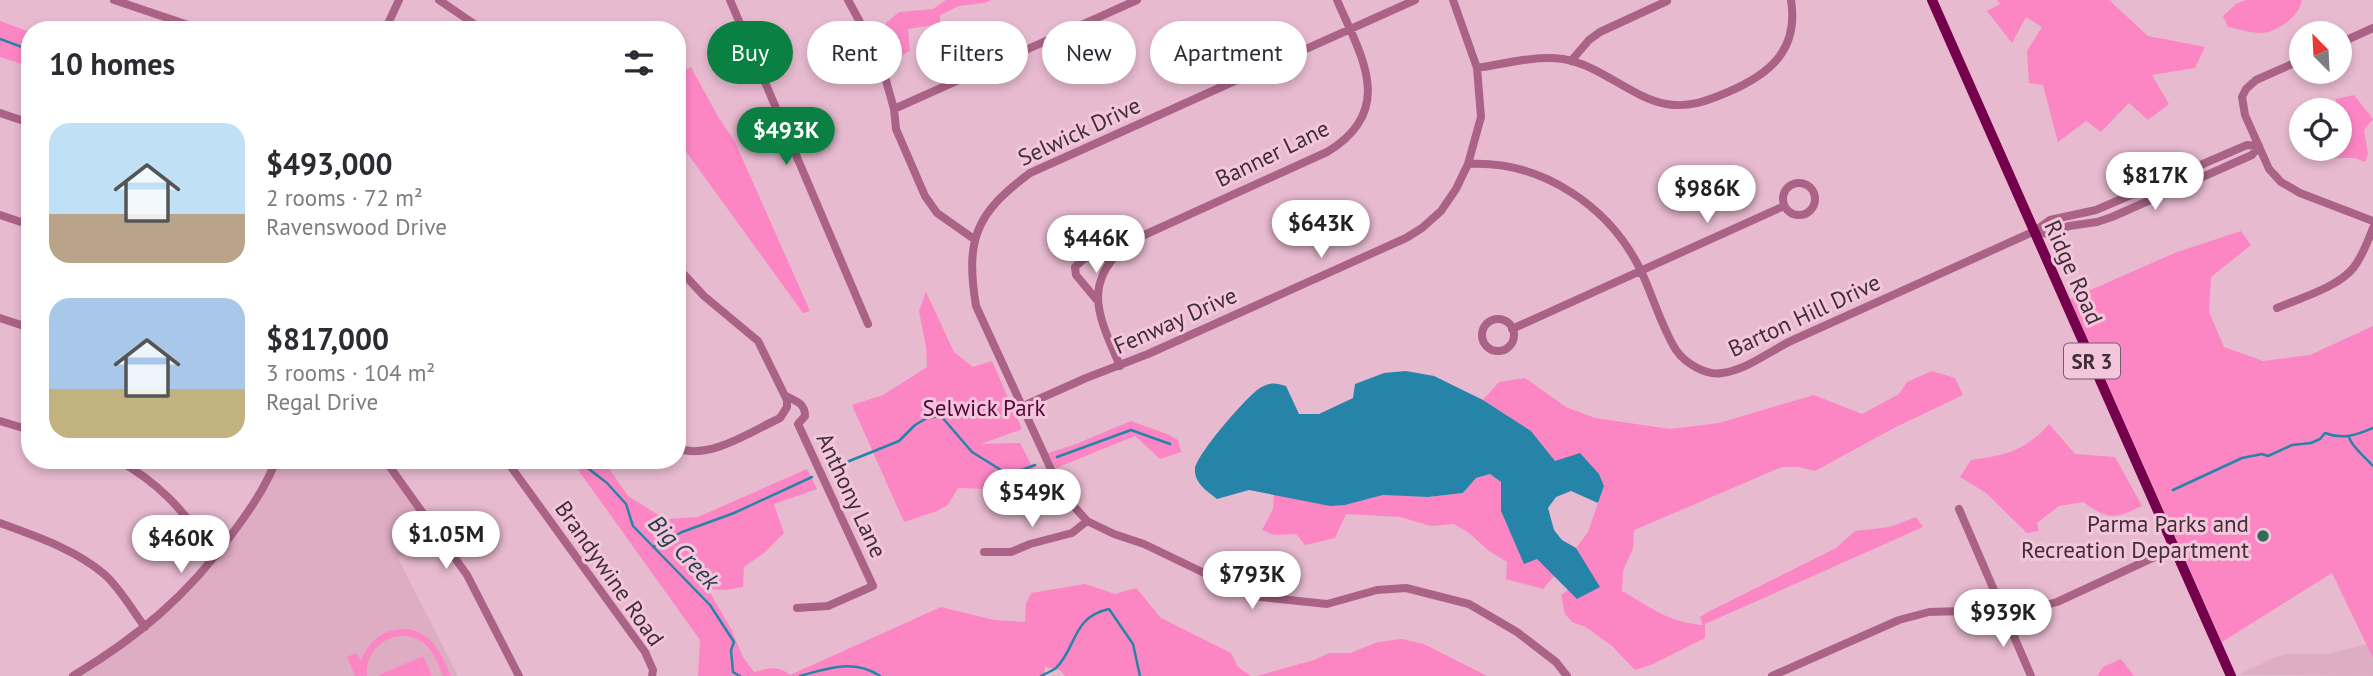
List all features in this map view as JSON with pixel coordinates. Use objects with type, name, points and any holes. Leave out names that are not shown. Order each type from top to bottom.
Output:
[{"type":"main road","name":"Ridge Road","points":[[1932,0],[2231,676]]},
{"type":"street","points":[[114,0],[176,21]]},
{"type":"street","points":[[389,21],[399,0]]},
{"type":"street","points":[[439,0],[470,21]]},
{"type":"street","points":[[730,0],[868,324]]},
{"type":"street","points":[[848,0],[880,59],[894,108],[896,129],[925,196],[937,213],[974,239],[972,263],[976,306],[1062,493],[1087,521],[1144,544],[1252,596],[1327,604],[1377,590],[1406,588],[1469,604],[1517,632],[1556,662],[1567,676]]},
{"type":"street","points":[[894,108],[1137,0]]},
{"type":"street","name":"Banner Lane","points":[[1120,366],[1102,323],[1096,299],[1076,275],[1075,267],[1085,258],[1111,258],[1130,241],[1327,152],[1346,139],[1361,118],[1368,88],[1364,62],[1337,0]]},
{"type":"street","name":"Selwick Drive","points":[[974,239],[994,204],[1011,186],[1030,173],[1415,0]]},
{"type":"street","name":"Fenway Drive","points":[[1021,407],[1120,366],[1413,233],[1441,211],[1468,164],[1481,117],[1477,68],[1453,0]]},
{"type":"street","points":[[1477,68],[1542,59],[1571,61],[1612,78],[1653,100],[1677,105],[1703,103],[1746,85],[1768,71],[1781,55],[1791,31],[1791,0]]},
{"type":"street","points":[[1571,61],[1589,40],[1600,32],[1667,1]]},
{"type":"street","points":[[2352,38],[2373,28]]},
{"type":"street","points":[[2289,65],[2256,80],[2243,93],[2241,102],[2269,169],[2281,181],[2300,193],[2373,221]]},
{"type":"street","points":[[0,113],[21,120]]},
{"type":"street","name":"Barton Hill Drive","points":[[1468,164],[1490,164],[1525,171],[1572,192],[1609,222],[1623,239],[1641,271],[1677,352],[1702,371],[1720,374],[1740,368],[1790,341],[2035,231],[2050,220],[2096,210],[2247,145],[2259,146]]},
{"type":"street","points":[[2035,231],[2049,234],[2069,226],[2097,222],[2252,155],[2259,146]]},
{"type":"street","points":[[1792,184],[1807,185],[1813,193],[1814,203],[1802,215],[1791,213],[1784,206],[1785,191],[1792,184]]},
{"type":"street","points":[[2130,195],[2135,206]]},
{"type":"street","points":[[1512,329],[1784,206]]},
{"type":"street","points":[[0,215],[21,222]]},
{"type":"street","points":[[2277,307],[2339,281],[2353,269],[2373,228]]},
{"type":"street","points":[[1096,299],[1101,278],[1111,258]]},
{"type":"street","name":"Anthony Lane","points":[[686,277],[704,296],[758,341],[786,396],[802,404],[805,409],[805,416],[798,424],[790,424],[780,418]]},
{"type":"street","points":[[0,318],[21,325]]},
{"type":"street","points":[[686,450],[695,453],[708,451],[780,418],[787,407],[786,396]]},
{"type":"street","points":[[0,421],[21,427]]},
{"type":"street","name":"Anthony Lane","points":[[797,608],[828,606],[873,586],[798,424]]},
{"type":"street","points":[[132,469],[156,484],[217,555]]},
{"type":"street","points":[[73,676],[113,652],[185,592],[252,508],[272,469]]},
{"type":"street","points":[[391,469],[467,575],[519,676]]},
{"type":"street","name":"Brandywine Road","points":[[513,469],[645,652],[653,670],[652,676]]},
{"type":"street","points":[[1959,509],[2031,676]]},
{"type":"street","points":[[984,552],[1011,552],[1072,533],[1087,521]]},
{"type":"street","points":[[0,523],[46,540],[82,558],[106,576],[145,627]]},
{"type":"street","points":[[1772,676],[1899,620],[1929,612],[2032,610],[2057,602],[2174,548]]},
{"type":"shaded area","points":[[270,469],[391,469],[436,531],[398,558],[458,676],[73,676],[113,652],[217,555]]},
{"type":"shaded area","points":[[2367,644],[2373,658],[2373,676],[2238,675],[2275,657],[2288,654],[2328,654]]},
{"type":"green space","points":[[946,0],[991,0],[959,6],[940,15],[940,21],[916,21],[916,28],[908,29],[910,51],[902,55],[902,21],[888,21],[899,12],[933,9]]},
{"type":"green space","points":[[1997,0],[2109,0],[2148,36],[2205,47],[2195,68],[2152,75],[2169,104],[2148,120],[2129,103],[2101,132],[2086,121],[2058,142],[2043,85],[2029,83],[2027,51],[2042,27],[2026,17],[2012,43],[1987,11],[2000,4]]},
{"type":"green space","points":[[2246,0],[2302,0],[2297,12],[2287,22],[2274,30],[2261,33],[2228,27],[2223,16],[2236,4]]},
{"type":"green space","points":[[0,21],[21,29],[21,64],[0,57]]},
{"type":"green space","points":[[691,67],[735,142],[810,311],[803,313],[686,151],[686,70]]},
{"type":"green space","points":[[2354,95],[2373,119],[2364,130],[2368,154],[2365,162],[2352,158],[2352,98],[2340,98]]},
{"type":"green space","points":[[2241,231],[2251,245],[2211,277],[2209,312],[2224,347],[2263,361],[2310,355],[2373,326],[2373,658],[2332,573],[2222,642],[2070,299],[2177,252]]},
{"type":"green space","name":"Selwick Park","points":[[926,292],[954,352],[973,367],[992,361],[1022,429],[981,444],[1020,443],[1037,476],[1025,490],[958,488],[948,505],[904,522],[852,405],[883,395],[927,367],[919,311]]},
{"type":"green space","points":[[1932,371],[1955,378],[1963,395],[1892,429],[1815,471],[1782,467],[1634,530],[1633,548],[1623,571],[1622,591],[1669,617],[1703,625],[1700,617],[1836,548],[1855,531],[1890,527],[1916,517],[1923,527],[1705,624],[1705,638],[1635,670],[1612,646],[1586,627],[1572,622],[1565,614],[1561,595],[1569,589],[1577,598],[1599,587],[1576,548],[1588,532],[1604,486],[1599,474],[1555,461],[1531,431],[1483,400],[1499,382],[1525,378],[1566,407],[1595,418],[1670,429],[1719,423],[1814,395],[1862,414],[1899,394],[1907,382]]},
{"type":"green space","points":[[1131,421],[1178,440],[1181,452],[1160,459],[1135,436],[1056,468],[1048,453],[1076,444]]},
{"type":"green space","points":[[2049,424],[2075,454],[2115,457],[2142,506],[2112,516],[2083,502],[2059,506],[2037,523],[2039,531],[2027,533],[1986,493],[1960,477],[1971,460],[1995,456],[2023,446]]},
{"type":"green space","points":[[577,469],[609,469],[628,496],[665,519],[698,517],[807,469],[817,489],[774,504],[784,533],[764,553],[744,567],[743,587],[708,589],[731,629],[743,657],[754,672],[773,668],[790,675],[941,607],[994,620],[1025,622],[1026,604],[1031,593],[1085,584],[1115,594],[1136,588],[1161,618],[1231,653],[1238,667],[1251,676],[1065,676],[1060,670],[1045,667],[1044,676],[698,676],[700,640]]},
{"type":"green space","points":[[1490,474],[1501,482],[1501,511],[1524,563],[1537,559],[1555,575],[1543,589],[1506,579],[1507,562],[1454,524],[1431,526],[1400,517],[1346,514],[1335,538],[1305,545],[1296,534],[1274,535],[1262,530],[1273,509],[1274,494],[1345,505],[1383,495],[1428,497],[1463,493],[1476,478]]},
{"type":"green space","points":[[409,629],[431,641],[451,676],[443,676],[433,654],[424,643],[404,636],[394,637],[377,647],[371,656],[367,676],[355,676],[347,657],[356,653],[361,661],[379,636],[392,630]]},
{"type":"green space","points":[[1402,639],[1424,644],[1487,676],[1257,676],[1314,660],[1329,653],[1350,653],[1378,642]]},
{"type":"green space","points":[[423,656],[432,676],[377,676]]},
{"type":"green space","points":[[2121,659],[2134,676],[2097,676],[2103,667]]},
{"type":"water","points":[[1406,371],[1434,376],[1483,400],[1531,431],[1555,461],[1580,453],[1599,474],[1604,486],[1598,503],[1571,491],[1556,497],[1548,508],[1554,530],[1562,540],[1576,548],[1600,587],[1577,599],[1537,559],[1524,564],[1501,511],[1501,482],[1490,474],[1476,478],[1463,493],[1428,497],[1383,495],[1330,506],[1249,490],[1217,499],[1202,486],[1195,474],[1198,462],[1223,426],[1244,402],[1263,386],[1286,386],[1299,414],[1319,414],[1353,398],[1355,384],[1384,373]]},
{"type":"waterway","name":"Big Creek","points":[[0,39],[21,47]]},
{"type":"waterway","points":[[832,468],[899,441],[915,425],[927,418],[941,416],[972,452],[1009,475],[1035,465]]},
{"type":"waterway","points":[[2173,490],[2242,458],[2262,454],[2268,456],[2292,445],[2311,443],[2325,433],[2349,436],[2373,428]]},
{"type":"waterway","points":[[1057,457],[1131,430],[1170,444]]},
{"type":"waterway","points":[[2349,437],[2373,466]]},
{"type":"waterway","name":"Big Creek","points":[[589,469],[607,483],[626,504],[633,526],[710,605],[734,642],[731,650],[733,672],[740,676]]},
{"type":"waterway","points":[[653,547],[812,477]]},
{"type":"waterway","name":"Big Creek","points":[[1041,676],[1056,668],[1063,660],[1076,634],[1088,619],[1109,609],[1133,644],[1140,676]]},
{"type":"waterway","name":"Big Creek","points":[[800,676],[851,666],[880,676]]},
{"type":"place","name":"Parma Parks and Recreation Department","points":[[2263,536]]}]
